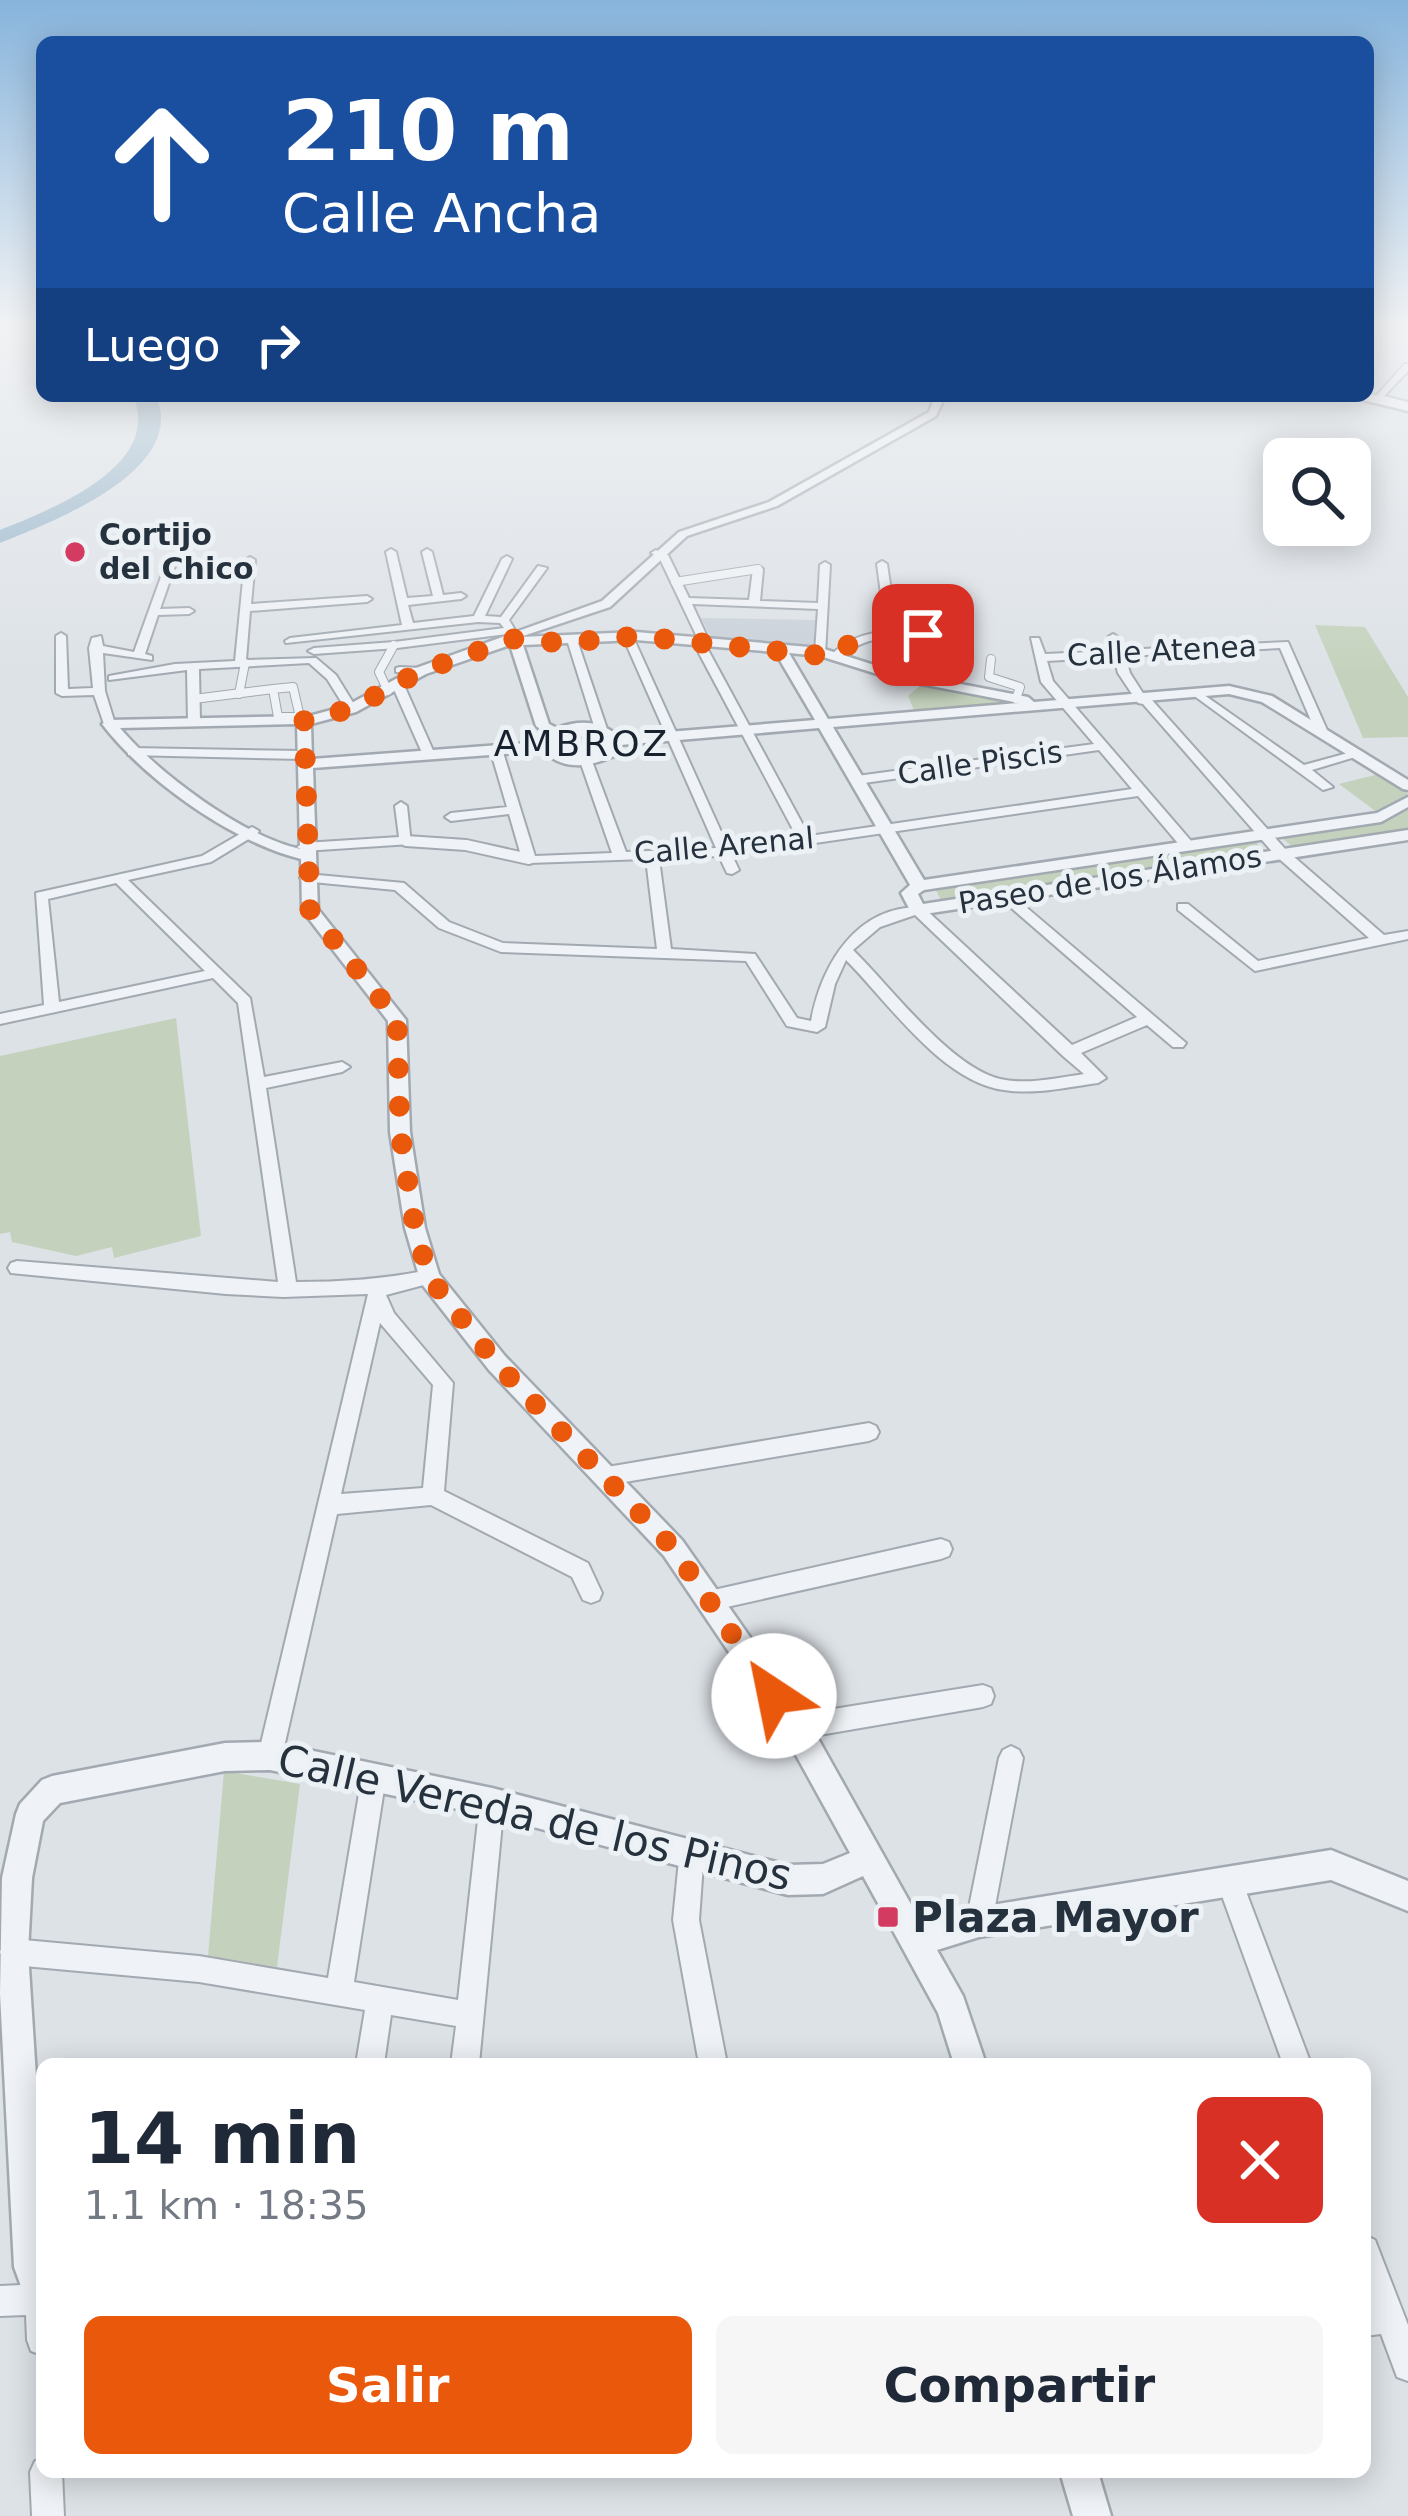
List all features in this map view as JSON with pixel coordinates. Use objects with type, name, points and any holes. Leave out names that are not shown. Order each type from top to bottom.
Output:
[{"type":"street","points":[[110,724],[304,720],[351,709],[395,682],[511,633],[606,604],[656,553],[682,534],[784,498],[888,439]]},
{"type":"street","points":[[427,551],[439,598]]},
{"type":"street","points":[[391,552],[408,627]]},
{"type":"street","points":[[656,553],[663,555],[744,732],[805,840]]},
{"type":"street","points":[[478,619],[507,559]]},
{"type":"street","points":[[239,694],[250,560]]},
{"type":"street","points":[[140,655],[172,563]]},
{"type":"street","points":[[882,564],[892,635]]},
{"type":"street","points":[[825,565],[828,654]]},
{"type":"street","points":[[542,568],[511,633],[543,726],[560,759],[586,761],[609,754],[615,741]]},
{"type":"street","points":[[676,581],[758,569],[754,603]]},
{"type":"street","points":[[402,602],[461,596]]},
{"type":"street","points":[[245,608],[367,599]]},
{"type":"street","points":[[685,601],[823,605]]},
{"type":"street","points":[[606,604],[614,606],[732,870]]},
{"type":"street","points":[[157,612],[189,610]]},
{"type":"street","points":[[113,678],[175,667],[243,663],[408,627],[478,619],[511,633],[573,643],[628,637],[828,654],[1044,708]]},
{"type":"street","points":[[290,641],[312,650],[511,633]]},
{"type":"street","points":[[828,654],[845,643],[892,635],[954,640],[959,668],[948,687]]},
{"type":"street","points":[[61,637],[62,693],[99,691]]},
{"type":"street","points":[[1113,637],[1117,654],[1144,701],[1265,829],[1263,833]]},
{"type":"street","points":[[1035,640],[1047,682],[1187,845]]},
{"type":"street","points":[[175,667],[96,643],[99,691],[110,724],[149,770],[252,831],[298,850]]},
{"type":"street","points":[[573,643],[602,729],[615,741],[1144,701],[1197,693],[1257,695],[1403,780]]},
{"type":"street","name":"Calle Atenea","points":[[1040,658],[1284,644],[1321,730]]},
{"type":"street","points":[[379,672],[394,645]]},
{"type":"street","points":[[780,649],[938,908]]},
{"type":"street","points":[[312,650],[351,709]]},
{"type":"street","points":[[991,658],[989,677],[1020,687],[1016,699]]},
{"type":"street","points":[[193,666],[194,722]]},
{"type":"street","points":[[379,672],[395,682]]},
{"type":"street","points":[[379,672],[395,682],[429,755]]},
{"type":"street","points":[[194,699],[273,689]]},
{"type":"street","points":[[1197,693],[1327,788]]},
{"type":"street","points":[[304,720],[298,850],[310,910],[397,1020],[400,1132],[415,1228],[429,1277],[497,1364],[673,1548],[709,1600],[796,1727],[872,1858],[952,2007],[968,2058]]},
{"type":"street","points":[[132,752],[303,759],[429,755],[554,743],[582,726],[602,729]]},
{"type":"street","points":[[574,731],[596,732],[607,743],[588,756],[554,743],[574,731]]},
{"type":"street","name":"Calle Piscis","points":[[857,780],[1104,746]]},
{"type":"street","points":[[496,749],[529,859]]},
{"type":"street","points":[[1303,770],[1358,754]]},
{"type":"street","points":[[586,761],[620,855]]},
{"type":"street","name":"Calle Arenal","points":[[298,850],[406,841],[466,845],[529,859],[723,852],[1143,791]]},
{"type":"street","name":"Paseo de los Álamos","points":[[923,886],[1381,817],[1408,801]]},
{"type":"street","points":[[400,806],[406,841]]},
{"type":"street","points":[[451,817],[514,810]]},
{"type":"street","points":[[52,1008],[41,896],[206,859],[252,831]]},
{"type":"street","name":"Paseo de los Álamos","points":[[1263,833],[1281,853]]},
{"type":"street","name":"Paseo de los Álamos","points":[[665,955],[751,957],[792,1022],[817,1027],[825,978],[880,917],[1408,836]]},
{"type":"street","points":[[1281,853],[1279,858],[1375,941]]},
{"type":"street","points":[[307,878],[399,886],[444,925],[501,947],[665,955],[652,855]]},
{"type":"street","points":[[120,880],[245,1001],[288,1288]]},
{"type":"street","points":[[846,951],[962,1066],[988,1082],[1011,1086],[1098,1078],[918,910],[909,893],[923,886]]},
{"type":"street","points":[[1008,898],[1178,1043]]},
{"type":"street","points":[[1183,908],[1255,966],[1408,935]]},
{"type":"street","points":[[0,1019],[216,973]]},
{"type":"street","points":[[1069,1052],[1148,1018]]},
{"type":"street","points":[[258,1084],[342,1067]]},
{"type":"street","points":[[17,1268],[288,1288],[376,1301],[429,1277]]},
{"type":"street","points":[[376,1301],[443,1383],[433,1496]]},
{"type":"street","points":[[270,1756],[376,1301]]},
{"type":"street","points":[[607,1476],[869,1432]]},
{"type":"street","points":[[327,1505],[433,1496],[580,1570],[591,1592]]},
{"type":"street","points":[[709,1600],[941,1550]]},
{"type":"street","points":[[796,1727],[983,1696]]},
{"type":"street","name":"Calle Vereda de los Pinos","points":[[9,1878],[30,1814],[52,1790],[225,1757],[270,1756],[374,1776],[692,1850],[788,1880],[823,1879],[872,1858]]},
{"type":"street","points":[[979,1922],[1011,1758]]},
{"type":"street","points":[[339,1994],[374,1776]]},
{"type":"street","points":[[466,2058],[492,1802]]},
{"type":"street","points":[[692,1850],[686,1920],[711,2058]]},
{"type":"street","points":[[917,1941],[979,1922],[1331,1865],[1408,1896]]},
{"type":"street","points":[[9,1878],[31,2267],[36,2283]]},
{"type":"street","points":[[1230,1882],[1295,2058]]},
{"type":"street","points":[[14,1952],[199,1969],[470,2015]]},
{"type":"street","points":[[371,2058],[380,2001]]},
{"type":"street","points":[[1371,2284],[1377,2319],[1408,2366]]},
{"type":"street","points":[[0,2301],[36,2299]]},
{"type":"street","points":[[46,2478],[48,2516]]},
{"type":"street","points":[[1078,2478],[1092,2516]]},
{"type":"shaded area","points":[[701,618],[817,620],[816,648],[712,640]]},
{"type":"green space","points":[[1315,625],[1365,627],[1408,697],[1408,737],[1363,738]]},
{"type":"green space","points":[[921,685],[1020,706],[915,713],[908,696]]},
{"type":"green space","points":[[1383,773],[1408,794],[1378,813],[1339,784]]},
{"type":"green space","points":[[1408,805],[1408,831],[1294,848],[1277,834],[1384,818]]},
{"type":"green space","points":[[1251,837],[1266,853],[942,903],[935,888]]},
{"type":"green space","points":[[176,1018],[201,1236],[114,1258],[112,1247],[76,1256],[12,1242],[10,1232],[0,1234],[0,1056]]},
{"type":"green space","points":[[224,1771],[300,1784],[277,1967],[208,1956]]},
{"type":"water","points":[[133,439],[156,439],[135,469],[110,489],[51,522],[0,543],[0,530],[97,482]]},
{"type":"place","name":"Cortijo del Chico","points":[[75,552]]},
{"type":"place","name":"Plaza Mayor","points":[[888,1917]]},
{"type":"district","name":"AMBROZ","points":[[582,743]]},
{"type":"route","points":[[774,1696],[673,1548],[497,1364],[429,1277],[415,1228],[400,1132],[397,1020],[310,910],[304,848],[304,720],[351,709],[421,671],[514,639],[564,643],[636,636],[835,657],[845,643],[863,638],[923,635]]}]
